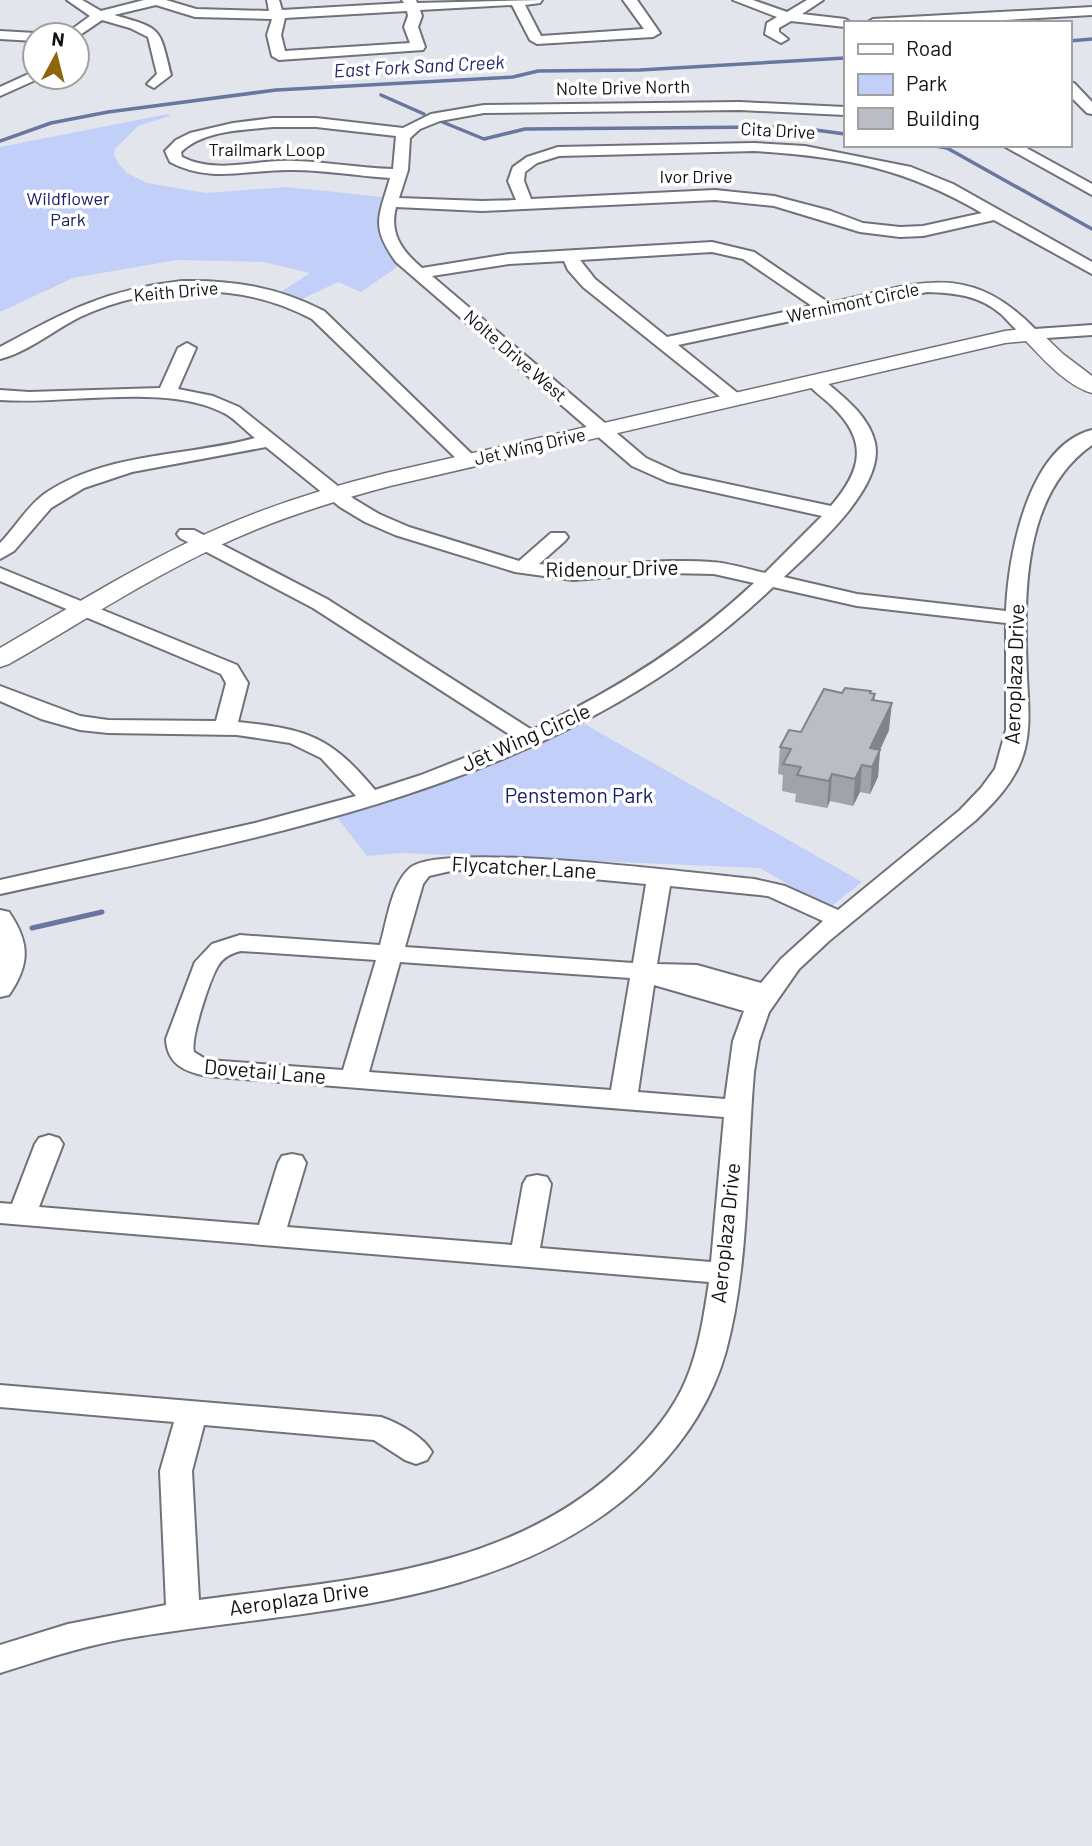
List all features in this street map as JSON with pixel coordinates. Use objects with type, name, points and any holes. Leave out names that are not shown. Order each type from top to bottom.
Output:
[{"type":"main road","name":"Jet Wing Drive","points":[[0,659],[196,539],[250,524],[337,494],[964,345],[1031,334]]},
{"type":"main road","name":"Wernimont Circle","points":[[1031,334],[1055,359],[1092,386]]},
{"type":"street","points":[[74,0],[100,16],[137,26],[154,35],[164,75],[155,83]]},
{"type":"street","points":[[272,0],[279,24],[275,39],[279,56],[418,47],[411,27],[415,16],[410,4]]},
{"type":"street","points":[[90,21],[153,1],[207,15],[277,15],[410,4],[535,0]]},
{"type":"street","points":[[516,1],[537,40],[653,33],[630,0]]},
{"type":"street","points":[[740,0],[786,16],[844,23]]},
{"type":"street","points":[[781,39],[772,34],[774,23],[816,0]]},
{"type":"street","points":[[907,21],[1092,10]]},
{"type":"street","points":[[0,35],[21,36]]},
{"type":"street","points":[[0,77],[21,78]]},
{"type":"street","points":[[0,92],[21,82]]},
{"type":"street","points":[[1071,88],[1091,109]]},
{"type":"street","points":[[792,136],[801,105]]},
{"type":"street","name":"Nolte Drive North","points":[[406,133],[436,117],[484,109],[801,105],[844,111]]},
{"type":"street","points":[[1071,109],[1091,109]]},
{"type":"street","name":"Trailmark Loop","points":[[399,174],[289,165],[214,171],[185,165],[175,159],[173,151],[180,143],[200,134],[290,122],[406,133]]},
{"type":"street","name":"Nolte Drive West","points":[[406,133],[401,140],[399,174],[384,219],[390,243],[419,273],[639,462],[660,473],[836,513]]},
{"type":"street","name":"Cita Drive","points":[[524,204],[516,181],[517,170],[540,156],[558,152],[701,148],[792,136],[848,156],[906,170],[948,187],[1092,269]]},
{"type":"street","points":[[1013,147],[1092,190]]},
{"type":"street","name":"Ivor Drive","points":[[388,202],[472,206],[724,195],[774,201],[816,211],[860,227],[900,232],[923,230],[997,214]]},
{"type":"street","points":[[419,273],[481,262],[688,246],[737,251],[757,260],[826,308]]},
{"type":"street","points":[[1070,256],[1092,250]]},
{"type":"street","points":[[570,254],[574,267],[583,278],[734,400]]},
{"type":"street","name":"Keith Drive","points":[[0,354],[89,307],[133,294],[197,287],[235,289],[270,295],[299,304],[318,315],[470,461]]},
{"type":"street","name":"Wernimont Circle","points":[[664,343],[914,288],[953,287],[976,292],[1000,303],[1031,334]]},
{"type":"street","name":"Jet Wing Drive","points":[[1031,334],[1092,330]]},
{"type":"street","points":[[167,393],[187,348]]},
{"type":"street","points":[[814,381],[850,412],[860,427],[866,445],[845,445]]},
{"type":"street","name":"Ridenour Drive","points":[[0,395],[46,398],[167,393],[189,395],[222,405],[359,511],[402,531],[522,568],[573,574],[700,567],[771,579],[857,600],[1017,618]]},
{"type":"street","name":"Aeroplaza Drive","points":[[0,1658],[81,1632],[183,1614],[367,1590],[429,1578],[522,1548],[592,1508],[643,1465],[684,1412],[701,1381],[710,1352],[723,1273],[743,1054],[763,1000],[791,964],[968,815],[985,799],[1005,771],[1015,747],[1017,729],[1017,618],[1022,549],[1041,489],[1059,459],[1092,436]]},
{"type":"street","points":[[0,553],[14,541],[41,506],[74,479],[137,465],[218,454],[270,440]]},
{"type":"street","name":"Jet Wing Circle","points":[[0,887],[180,839],[370,798],[447,773],[531,739],[606,701],[656,662],[722,624],[771,579],[853,494],[864,474],[866,445]]},
{"type":"street","points":[[522,568],[558,537]]},
{"type":"street","points":[[196,539],[409,647],[531,739]]},
{"type":"street","points":[[0,573],[229,670],[237,683],[225,730]]},
{"type":"street","points":[[0,693],[48,714],[79,723],[274,732],[291,736],[323,750],[370,798]]},
{"type":"street","name":"Flycatcher Lane","points":[[354,1079],[411,882],[414,876],[431,867],[454,863],[507,864],[767,888],[841,920]]},
{"type":"street","points":[[623,1100],[650,971],[659,877]]},
{"type":"street","points":[[0,917],[15,956],[8,980],[0,989]]},
{"type":"street","name":"Dovetail Lane","points":[[738,1109],[195,1066],[181,1055],[179,1039],[207,962],[221,949],[249,943],[650,971],[669,969],[682,971],[763,1000]]},
{"type":"street","points":[[49,1144],[11,1214],[723,1273]]},
{"type":"street","points":[[270,1236],[292,1163]]},
{"type":"street","points":[[524,1256],[537,1184]]},
{"type":"street","points":[[0,1396],[381,1429],[416,1452]]},
{"type":"street","points":[[183,1614],[176,1471],[192,1412]]},
{"type":"green space","name":"Wildflower Park","points":[[168,114],[170,116],[138,126],[115,149],[114,155],[118,163],[127,173],[147,183],[206,193],[286,187],[383,197],[378,217],[380,234],[387,249],[400,265],[361,292],[338,282],[300,300],[279,293],[310,273],[263,262],[177,260],[73,278],[0,312],[0,147]]},
{"type":"green space","name":"Penstemon Park","points":[[581,722],[862,882],[829,908],[760,868],[401,853],[367,856],[336,816],[430,788]]},
{"type":"building","points":[[845,688],[871,691],[870,693],[875,694],[872,700],[892,703],[870,748],[880,750],[872,767],[862,765],[855,779],[832,774],[829,781],[797,775],[801,767],[783,764],[791,749],[780,747],[789,730],[801,732],[824,689],[842,693]]},
{"type":"waterway","name":"East Fork Sand Creek","points":[[1071,41],[1092,39]]},
{"type":"waterway","name":"East Fork Sand Creek","points":[[0,141],[51,123],[108,112],[276,90],[513,77],[538,71],[640,70],[844,58]]},
{"type":"waterway","points":[[381,95],[424,114]]},
{"type":"waterway","points":[[440,121],[484,139],[525,129],[779,127]]},
{"type":"waterway","points":[[808,129],[844,134]]},
{"type":"waterway","points":[[941,147],[1092,229]]},
{"type":"waterway","points":[[32,928],[102,912]]}]
